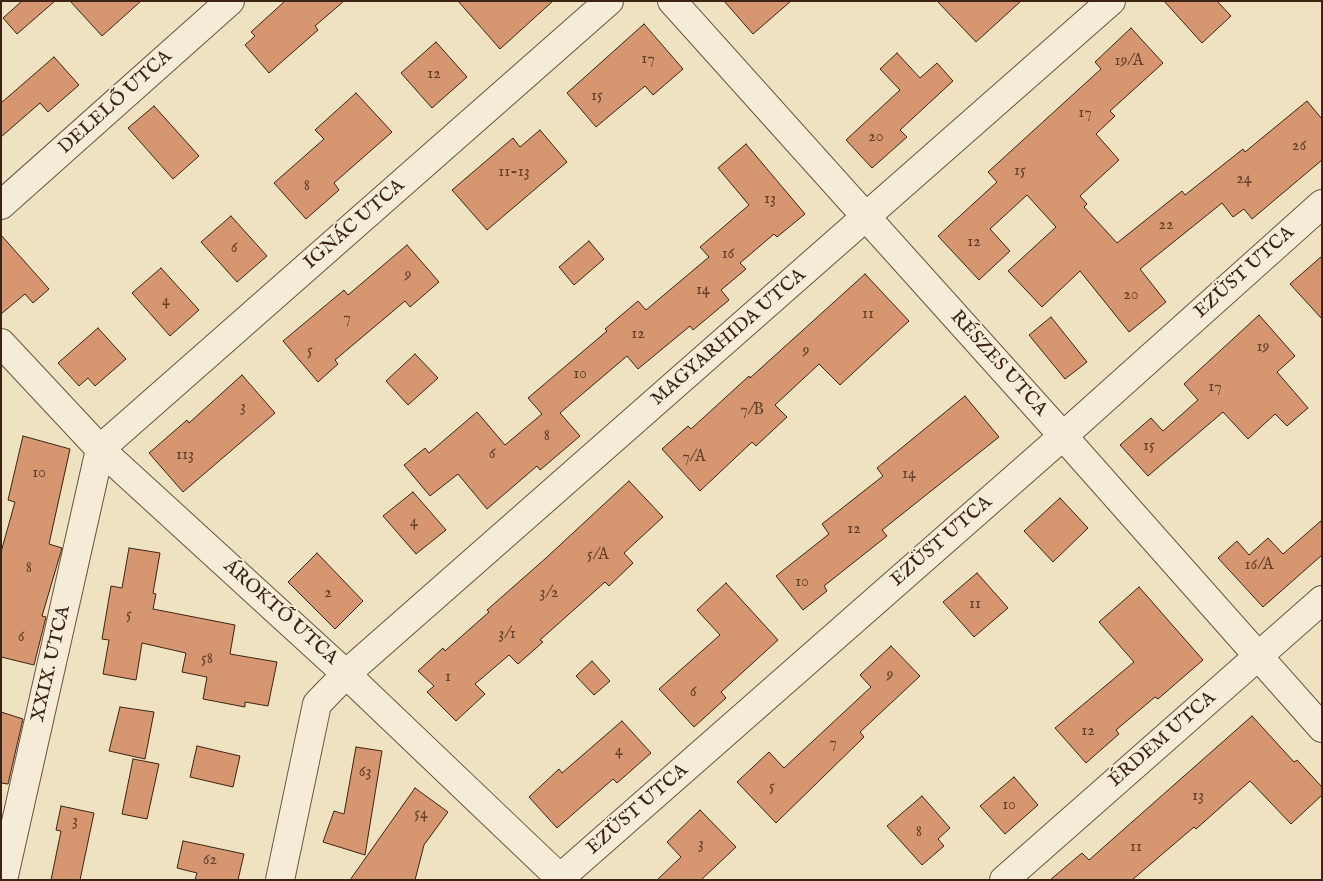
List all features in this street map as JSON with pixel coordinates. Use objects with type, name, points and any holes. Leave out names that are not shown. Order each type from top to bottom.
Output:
[{"type":"street","name":"DELELŐ UTCA","points":[[1,205],[230,1]]},
{"type":"street","name":"IGNÁC UTCA","points":[[100,449],[609,1]]},
{"type":"street","name":"RÉSZES UTCA","points":[[672,1],[865,218],[1063,436],[1322,728]]},
{"type":"street","name":"MAGYARHIDA UTCA","points":[[280,880],[317,704],[346,674],[1111,1]]},
{"type":"street","name":"EZÜST UTCA","points":[[561,879],[1063,436],[1322,204]]},
{"type":"street","name":"ÁROKTŐ UTCA","points":[[1,343],[100,449],[346,674],[561,879]]},
{"type":"street","name":"XXIX. UTCA","points":[[3,880],[100,449]]},
{"type":"street","name":"ÉRDEM UTCA","points":[[1004,880],[1322,600]]},
{"type":"building","points":[[22,1],[55,1],[17,34],[3,18]]},
{"type":"building","points":[[70,1],[141,1],[102,36]]},
{"type":"building","points":[[285,1],[344,1],[315,26],[318,30],[269,73],[245,45],[255,36],[251,32]]},
{"type":"building","points":[[458,1],[553,1],[500,49]]},
{"type":"building","points":[[724,1],[791,1],[753,34]]},
{"type":"building","points":[[937,1],[1021,1],[976,42]]},
{"type":"building","points":[[1164,1],[1217,1],[1231,16],[1202,43]]},
{"type":"building","points":[[644,24],[683,69],[653,95],[645,86],[596,127],[567,93]]},
{"type":"building","points":[[1131,28],[1163,63],[1110,111],[1115,116],[1096,134],[1119,160],[1080,196],[1087,204],[1084,207],[1117,243],[1182,191],[1185,195],[1243,149],[1245,152],[1307,101],[1322,119],[1322,160],[1252,219],[1244,209],[1233,217],[1222,203],[1140,269],[1166,302],[1129,332],[1080,271],[1042,307],[1008,271],[1056,227],[1027,195],[990,229],[1010,251],[979,280],[938,236],[997,182],[988,172],[1101,69],[1095,62]]},
{"type":"building","points":[[436,42],[467,77],[432,108],[401,73]]},
{"type":"building","points":[[897,53],[920,78],[937,63],[953,81],[900,130],[907,137],[872,168],[846,140],[900,90],[880,69]]},
{"type":"building","points":[[54,57],[79,85],[48,112],[40,103],[1,137],[1,103]]},
{"type":"building","points":[[356,93],[392,132],[334,183],[339,190],[306,219],[274,183],[324,139],[315,130]]},
{"type":"building","points":[[154,106],[199,156],[173,179],[128,128]]},
{"type":"building","points":[[540,130],[567,162],[487,230],[452,190],[513,138],[520,147]]},
{"type":"building","points":[[746,144],[805,214],[777,237],[774,234],[740,263],[746,269],[721,290],[729,300],[693,330],[690,326],[638,369],[627,356],[560,413],[580,436],[540,470],[537,466],[487,509],[458,474],[430,496],[404,465],[425,448],[429,453],[477,412],[505,445],[542,414],[528,398],[607,331],[605,329],[638,301],[646,310],[709,257],[700,247],[749,205],[718,168]]},
{"type":"building","points":[[231,216],[267,256],[237,282],[201,242]]},
{"type":"building","points":[[1,235],[49,289],[33,303],[25,294],[1,314]]},
{"type":"building","points":[[589,241],[604,259],[574,285],[559,267]]},
{"type":"building","points":[[407,245],[439,282],[410,307],[405,301],[335,360],[338,364],[318,382],[283,341],[344,290],[348,295]]},
{"type":"building","points":[[1322,256],[1322,319],[1290,284]]},
{"type":"building","points":[[161,268],[199,310],[170,336],[132,293]]},
{"type":"building","points":[[865,274],[909,321],[840,385],[819,364],[775,405],[787,417],[756,446],[752,442],[700,491],[662,449],[688,426],[691,429]]},
{"type":"building","points":[[1259,315],[1295,356],[1277,372],[1308,408],[1287,426],[1275,414],[1248,439],[1223,412],[1148,476],[1120,445],[1151,418],[1163,431],[1198,400],[1184,384]]},
{"type":"building","points":[[1051,317],[1087,362],[1065,379],[1029,335]]},
{"type":"building","points":[[98,328],[126,359],[95,386],[88,378],[79,386],[58,363]]},
{"type":"building","points":[[415,354],[438,378],[408,405],[386,381]]},
{"type":"building","points":[[242,375],[275,413],[183,492],[149,453],[187,420],[189,423]]},
{"type":"building","points":[[965,396],[999,437],[882,530],[887,536],[824,586],[827,591],[803,610],[776,576],[829,534],[822,524],[883,476],[877,468]]},
{"type":"building","points":[[23,436],[70,449],[49,544],[62,548],[42,616],[46,617],[34,665],[1,657],[1,552],[15,502],[8,500]]},
{"type":"building","points":[[629,481],[663,517],[624,553],[633,563],[609,586],[605,582],[540,640],[543,642],[518,664],[509,655],[475,684],[485,694],[456,721],[427,692],[434,686],[418,671],[443,648],[445,651],[489,612],[487,610]]},
{"type":"building","points":[[413,492],[446,530],[416,554],[383,516]]},
{"type":"building","points":[[1060,498],[1088,528],[1053,562],[1024,531]]},
{"type":"building","points":[[1322,520],[1322,555],[1263,607],[1218,558],[1237,541],[1249,555],[1268,538],[1283,554]]},
{"type":"building","points":[[129,548],[160,553],[153,593],[156,594],[153,609],[235,625],[230,654],[277,662],[268,706],[245,702],[245,707],[203,699],[207,677],[182,672],[186,653],[142,643],[136,680],[103,674],[109,640],[102,639],[111,586],[122,588]]},
{"type":"building","points":[[317,553],[363,601],[335,629],[288,582]]},
{"type":"building","points":[[977,573],[1008,608],[974,637],[943,602]]},
{"type":"building","points":[[726,583],[778,640],[721,692],[726,698],[694,727],[659,689],[720,635],[697,610]]},
{"type":"building","points":[[1139,587],[1203,660],[1158,699],[1155,697],[1116,730],[1119,734],[1086,763],[1055,728],[1134,662],[1099,622]]},
{"type":"building","points":[[891,646],[920,676],[860,732],[864,737],[776,823],[737,782],[769,752],[784,768],[871,687],[860,675]]},
{"type":"building","points":[[592,661],[610,681],[594,695],[576,676]]},
{"type":"building","points":[[120,707],[154,712],[145,759],[109,751]]},
{"type":"building","points":[[1,712],[23,719],[8,784],[1,783]]},
{"type":"building","points":[[1252,716],[1294,762],[1297,760],[1322,787],[1322,795],[1291,824],[1250,781],[1196,829],[1194,827],[1132,880],[1050,880],[1082,853],[1089,860]]},
{"type":"building","points":[[622,721],[651,753],[617,783],[613,779],[557,828],[529,797],[559,769],[562,773]]},
{"type":"building","points":[[197,746],[240,756],[233,787],[190,777]]},
{"type":"building","points":[[356,747],[382,751],[365,855],[323,842],[334,811],[344,814]]},
{"type":"building","points":[[133,759],[159,764],[147,819],[122,814]]},
{"type":"building","points":[[1014,777],[1038,805],[1005,834],[980,806]]},
{"type":"building","points":[[415,788],[448,812],[424,845],[415,880],[350,880]]},
{"type":"building","points":[[922,796],[950,828],[938,839],[944,846],[922,865],[887,826]]},
{"type":"building","points":[[61,806],[94,813],[80,880],[51,880],[61,831],[56,830]]},
{"type":"building","points":[[700,810],[736,847],[701,880],[657,880],[681,857],[667,842]]},
{"type":"building","points":[[183,841],[244,854],[238,880],[195,880],[197,873],[177,868]]}]
